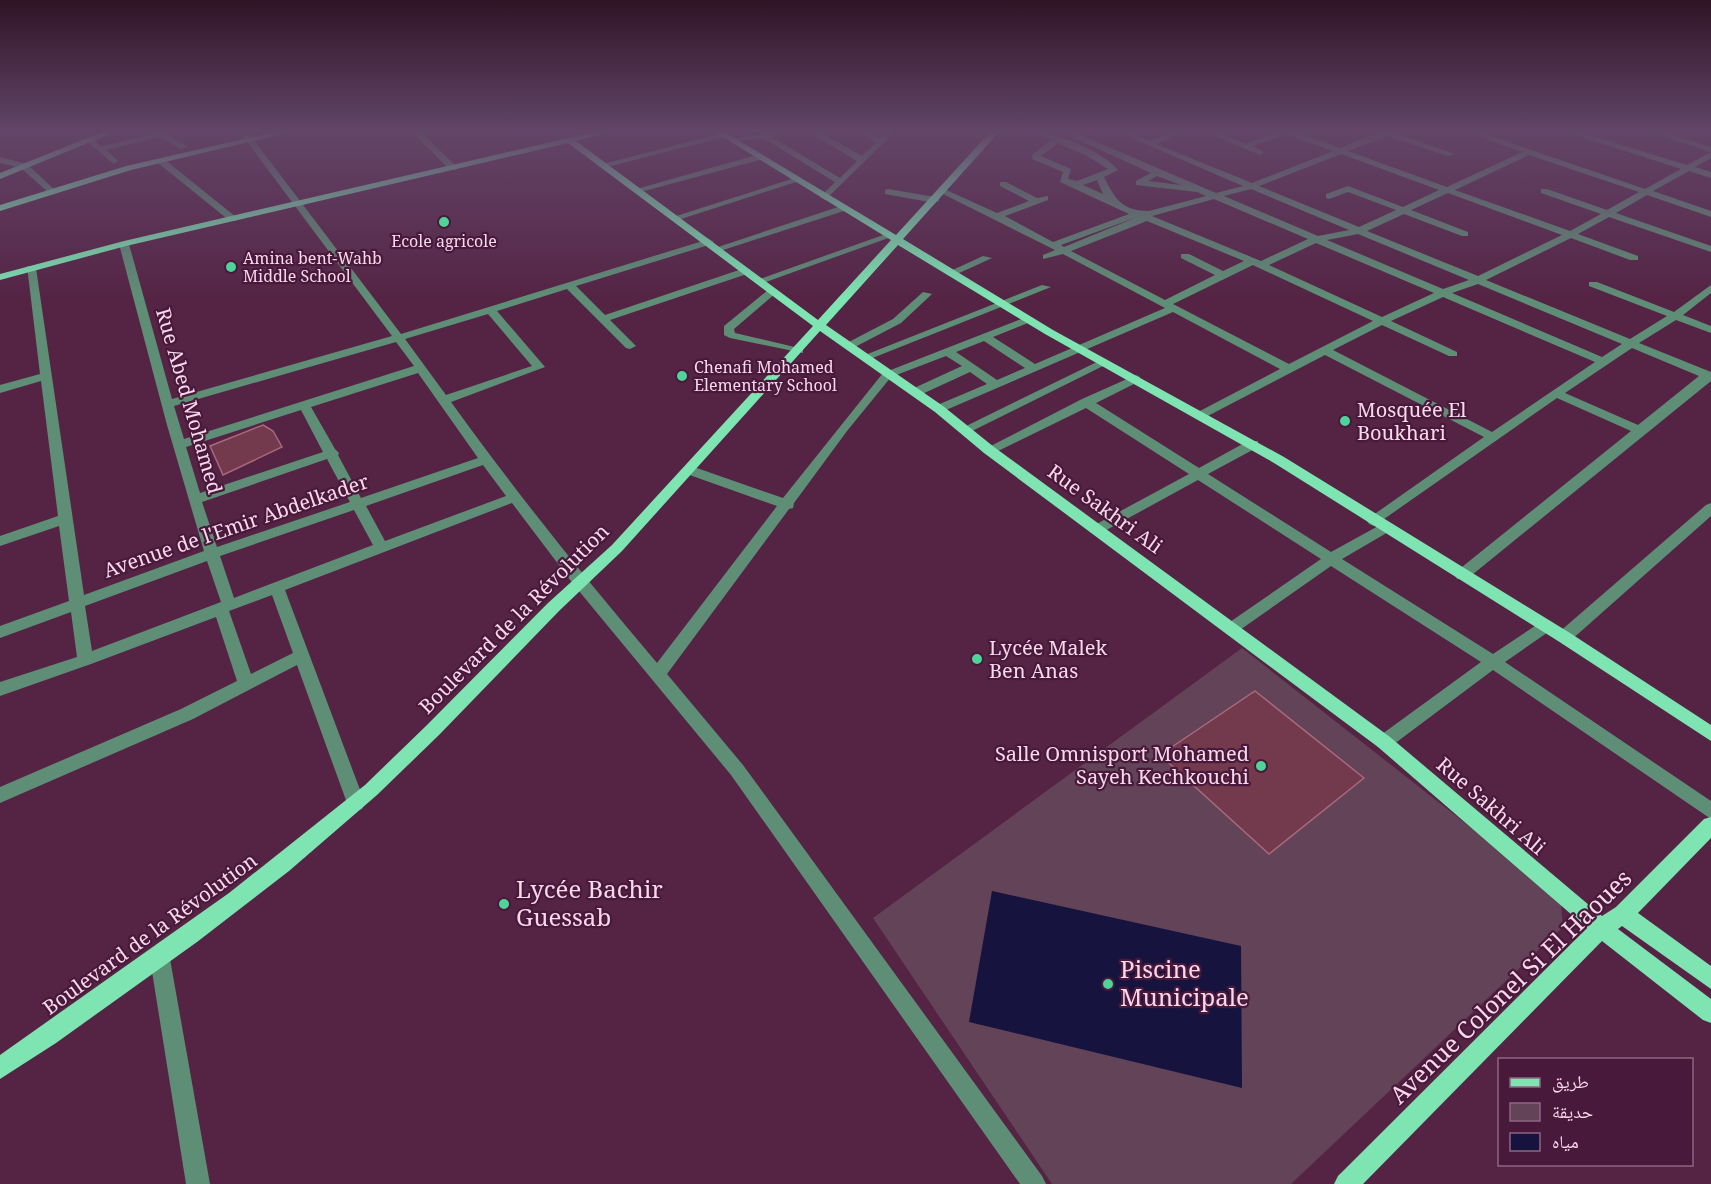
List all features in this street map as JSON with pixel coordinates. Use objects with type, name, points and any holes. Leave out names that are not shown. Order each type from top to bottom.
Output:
[{"type":"main road","points":[[0,208],[69,186]]},
{"type":"main road","points":[[0,277],[124,244],[373,186]]},
{"type":"main road","name":"Rue Sakhri Ali","points":[[632,186],[713,245],[772,292],[866,357],[887,375],[916,392],[989,450],[1384,742],[1601,928],[1711,1012]]},
{"type":"main road","points":[[809,186],[1029,320],[1253,444],[1546,626],[1711,734]]},
{"type":"main road","name":"Boulevard de la Révolution","points":[[0,1068],[160,959],[252,889],[356,803],[579,581],[617,548],[799,351],[818,325],[894,238],[946,186]]},
{"type":"main road","name":"Avenue Colonel Si El Haoues","points":[[1346,1184],[1601,928],[1623,914],[1711,825]]},
{"type":"main road","points":[[1623,914],[1711,979]]},
{"type":"street","points":[[47,186],[52,191]]},
{"type":"street","points":[[192,186],[233,219]]},
{"type":"street","points":[[282,186],[579,581],[737,770],[1034,1184]]},
{"type":"street","points":[[637,190],[651,186]]},
{"type":"street","points":[[675,218],[778,186]]},
{"type":"street","points":[[825,196],[834,186]]},
{"type":"street","points":[[998,216],[1041,200],[1008,186]]},
{"type":"street","points":[[1079,186],[1257,263],[1454,354]]},
{"type":"street","points":[[1104,186],[1111,201]]},
{"type":"street","points":[[1170,186],[1197,189]]},
{"type":"street","points":[[1190,186],[1603,361]]},
{"type":"street","points":[[1047,257],[1058,248],[1144,216],[1251,186]]},
{"type":"street","points":[[1253,186],[1635,343],[1709,376],[1639,430],[1462,575]]},
{"type":"street","points":[[1440,186],[1634,258]]},
{"type":"street","points":[[939,409],[1082,349],[1169,306],[1222,275],[1314,240],[1361,230],[1453,186]]},
{"type":"street","points":[[1627,186],[1711,214]]},
{"type":"street","points":[[1202,415],[1384,320],[1478,280],[1570,235],[1655,186]]},
{"type":"street","points":[[1329,195],[1348,189],[1465,234]]},
{"type":"street","points":[[1544,191],[1711,249]]},
{"type":"street","points":[[888,192],[938,195],[998,216],[1289,369]]},
{"type":"street","points":[[169,404],[844,208]]},
{"type":"street","points":[[759,281],[894,238]]},
{"type":"street","name":"Rue Abed Mohamed","points":[[124,244],[246,682]]},
{"type":"street","points":[[1185,256],[1222,275]]},
{"type":"street","points":[[951,273],[987,258]]},
{"type":"street","points":[[31,268],[85,660]]},
{"type":"street","points":[[603,319],[746,271]]},
{"type":"street","points":[[1593,284],[1711,330]]},
{"type":"street","points":[[570,286],[630,346]]},
{"type":"street","points":[[866,357],[1046,287]]},
{"type":"street","points":[[1232,628],[1380,525],[1493,436],[1603,361],[1635,343],[1711,289]]},
{"type":"street","points":[[772,292],[728,328],[730,335],[799,351]]},
{"type":"street","points":[[849,346],[897,321],[927,294]]},
{"type":"street","points":[[444,400],[539,367],[490,310]]},
{"type":"street","points":[[657,675],[788,505],[843,428],[887,375],[1029,320]]},
{"type":"street","points":[[984,336],[1034,368]]},
{"type":"street","points":[[1324,350],[1493,436]]},
{"type":"street","points":[[947,351],[997,385]]},
{"type":"street","points":[[964,430],[1103,362]]},
{"type":"street","points":[[179,445],[305,407],[421,368]]},
{"type":"street","points":[[916,392],[970,368]]},
{"type":"street","points":[[0,389],[47,376]]},
{"type":"street","points":[[989,450],[1136,379]]},
{"type":"street","points":[[1556,393],[1639,430]]},
{"type":"street","points":[[1086,402],[1493,662],[1711,811]]},
{"type":"street","points":[[305,407],[333,453],[382,548]]},
{"type":"street","points":[[1096,530],[1198,472],[1253,444]]},
{"type":"street","points":[[196,500],[333,453]]},
{"type":"street","name":"Avenue de l'Emir Abdelkader","points":[[0,632],[211,554],[486,460]]},
{"type":"street","points":[[689,470],[788,505]]},
{"type":"street","points":[[0,689],[85,660],[225,605],[516,497]]},
{"type":"street","points":[[1564,638],[1711,508]]},
{"type":"street","points":[[0,542],[67,518]]},
{"type":"street","points":[[276,586],[356,803]]},
{"type":"street","points":[[1384,742],[1546,626]]},
{"type":"street","points":[[0,795],[187,714],[301,656]]},
{"type":"street","points":[[160,959],[198,1184]]},
{"type":"green space","points":[[1242,648],[1553,892],[1561,903],[1563,927],[1291,1184],[1052,1184],[873,918]]},
{"type":"water","name":"Piscine Municipale","points":[[992,891],[1241,946],[1242,1088],[969,1022]]},
{"type":"building","points":[[263,425],[273,431],[282,447],[223,475],[210,446]]},
{"type":"building","name":"Salle Omnisport Mohamed Sayeh Kechkouchi","points":[[1255,691],[1364,778],[1269,854],[1160,755]]},
{"type":"place","name":"Ecole agricole","points":[[444,222]]},
{"type":"place","name":"Amina bent-Wahb Middle School","points":[[231,267]]},
{"type":"place","name":"Chenafi Mohamed Elementary School","points":[[682,376]]},
{"type":"place","name":"Mosquée El Boukhari","points":[[1345,421]]},
{"type":"place","name":"Lycée Malek Ben Anas","points":[[977,659]]},
{"type":"place","name":"Salle Omnisport Mohamed Sayeh Kechkouchi","points":[[1261,766]]},
{"type":"place","name":"Lycée Bachir Guessab","points":[[504,904]]},
{"type":"place","name":"Piscine Municipale","points":[[1108,984]]}]
